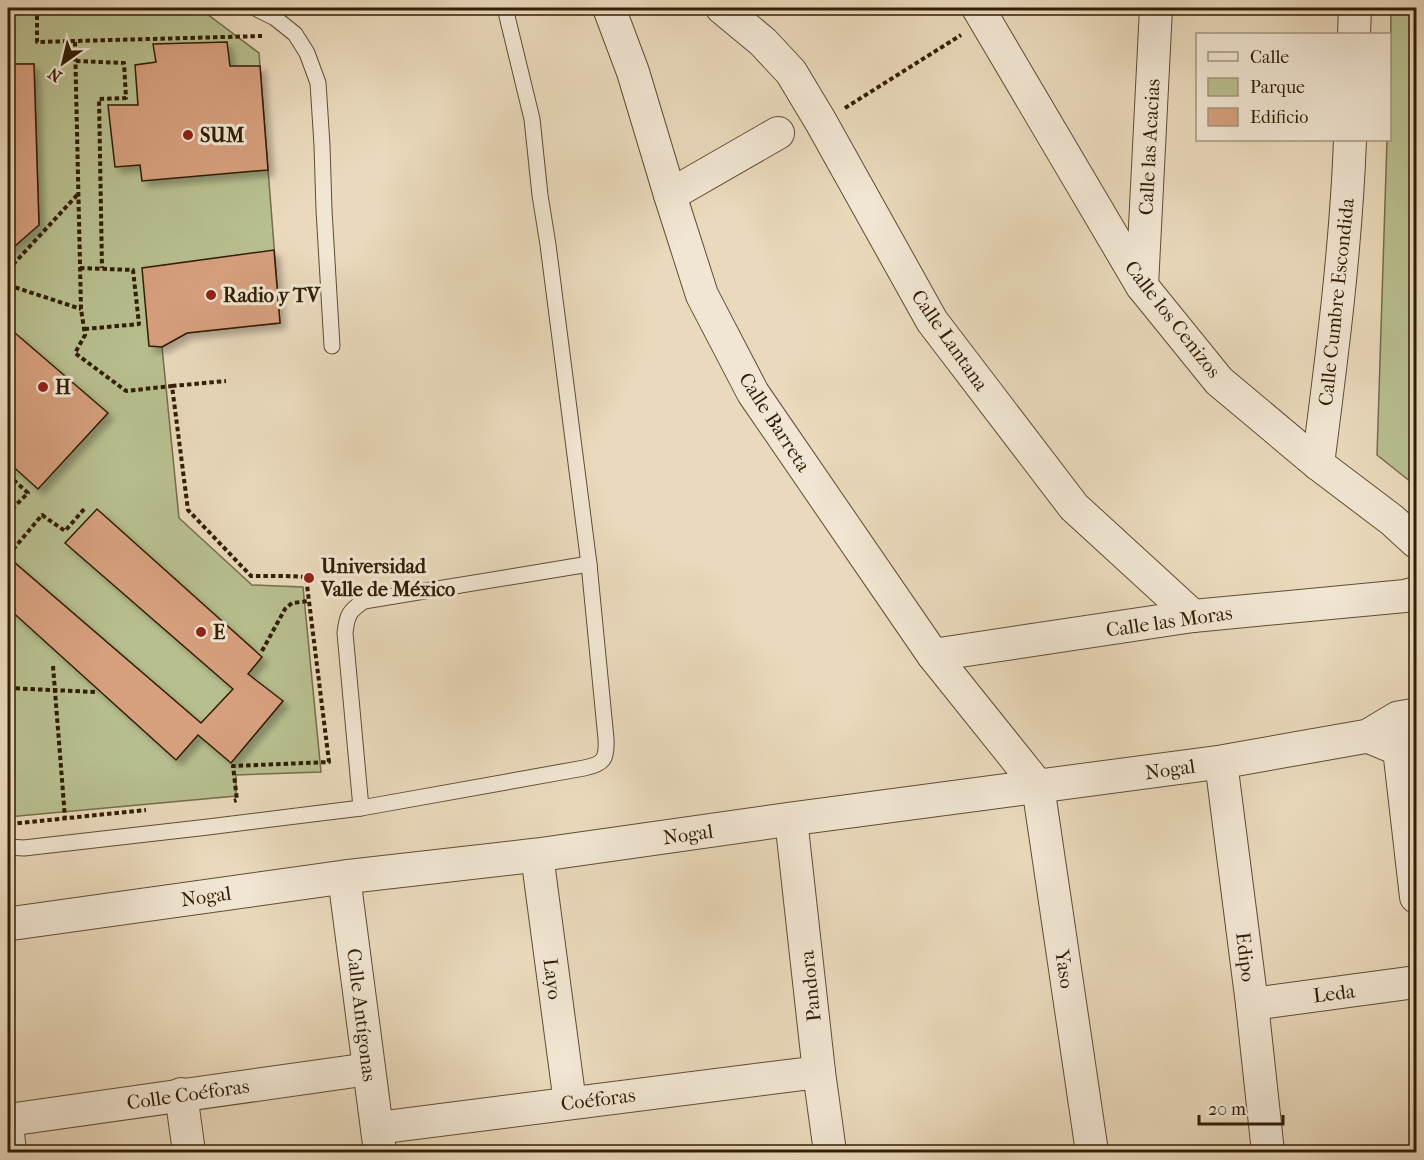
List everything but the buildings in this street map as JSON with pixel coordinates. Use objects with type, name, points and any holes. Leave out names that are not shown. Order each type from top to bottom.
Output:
[{"type":"street","name":"Calle Barreta","points":[[609,8],[633,72],[702,295],[753,393],[933,656],[1038,786]]},
{"type":"street","name":"Calle Lantana","points":[[722,8],[763,42],[791,72],[932,321],[1074,507],[1193,616]]},
{"type":"street","name":"Calle las Acacias","points":[[1142,286],[1156,8]]},
{"type":"street","points":[[1353,33],[1354,8]]},
{"type":"street","name":"Calle los Cenizos","points":[[981,14],[1142,286],[1219,381],[1318,464],[1392,520],[1416,542]]},
{"type":"street","points":[[670,195],[778,134]]},
{"type":"street","name":"Calle Cumbre Escondida","points":[[1318,464],[1334,334],[1350,141]]},
{"type":"street","name":"Calle las Moras","points":[[933,656],[1193,616],[1411,595]]},
{"type":"street","points":[[1407,732],[1416,897]]},
{"type":"street","name":"Nogal","points":[[8,924],[344,877],[537,855],[1221,762],[1368,736],[1407,732]]},
{"type":"street","name":"Edipo","points":[[1221,762],[1252,1004],[1268,1152]]},
{"type":"street","name":"Yaso","points":[[1038,786],[1092,1152]]},
{"type":"street","name":"Pandora","points":[[791,819],[830,1152]]},
{"type":"street","name":"Layo","points":[[537,855],[570,1103]]},
{"type":"street","name":"Calle Antígonas","points":[[344,877],[379,1140]]},
{"type":"street","name":"Leda","points":[[1252,1004],[1416,982]]},
{"type":"street","name":"Colle Coéforas","points":[[8,1120],[369,1069]]},
{"type":"street","name":"Coéforas","points":[[379,1140],[570,1103],[819,1072]]},
{"type":"street","points":[[182,1094],[189,1152]]},
{"type":"street","points":[[8,1133],[10,1152]]},
{"type":"lane","points":[[255,8],[275,18],[295,34],[307,53],[318,83],[332,346]]},
{"type":"lane","points":[[8,847],[24,848],[361,808],[584,768],[597,765],[604,759],[607,750],[589,564],[532,119],[505,8]]},
{"type":"lane","points":[[361,808],[345,633],[346,619],[352,609],[364,601],[589,564]]},
{"type":"path","points":[[37,8],[37,42],[295,34]]},
{"type":"path","points":[[821,122],[981,14]]},
{"type":"path","points":[[75,42],[81,309],[86,335],[75,352],[126,392],[226,381]]},
{"type":"path","points":[[76,61],[124,63],[126,98],[99,99],[102,268]]},
{"type":"path","points":[[8,270],[79,193]]},
{"type":"path","points":[[80,268],[134,270],[139,324],[85,329]]},
{"type":"path","points":[[8,285],[81,309]]},
{"type":"path","points":[[172,386],[188,510],[251,576],[306,577],[330,762],[233,766],[237,800],[225,802]]},
{"type":"path","points":[[8,475],[28,493],[8,513]]},
{"type":"path","points":[[8,549],[11,552],[42,515],[65,531],[85,508]]},
{"type":"path","points":[[262,651],[285,609],[292,603],[309,601]]},
{"type":"path","points":[[53,666],[65,818]]},
{"type":"path","points":[[8,688],[95,692]]},
{"type":"path","points":[[8,824],[156,809]]},
{"type":"green space","points":[[8,8],[199,8],[259,53],[280,323],[187,333],[162,347],[179,518],[252,585],[303,587],[321,772],[236,775],[236,796],[8,817],[8,252],[39,224],[34,64],[8,64]]},
{"type":"green space","points":[[1391,8],[1416,8],[1416,486],[1377,455],[1387,141],[1391,141]]},
{"type":"place","name":"SUM","points":[[188,135]]},
{"type":"place","name":"Radio y TV","points":[[211,295]]},
{"type":"place","name":"H","points":[[43,387]]},
{"type":"place","name":"Universidad Valle de México","points":[[309,578]]},
{"type":"place","name":"E","points":[[201,632]]}]
